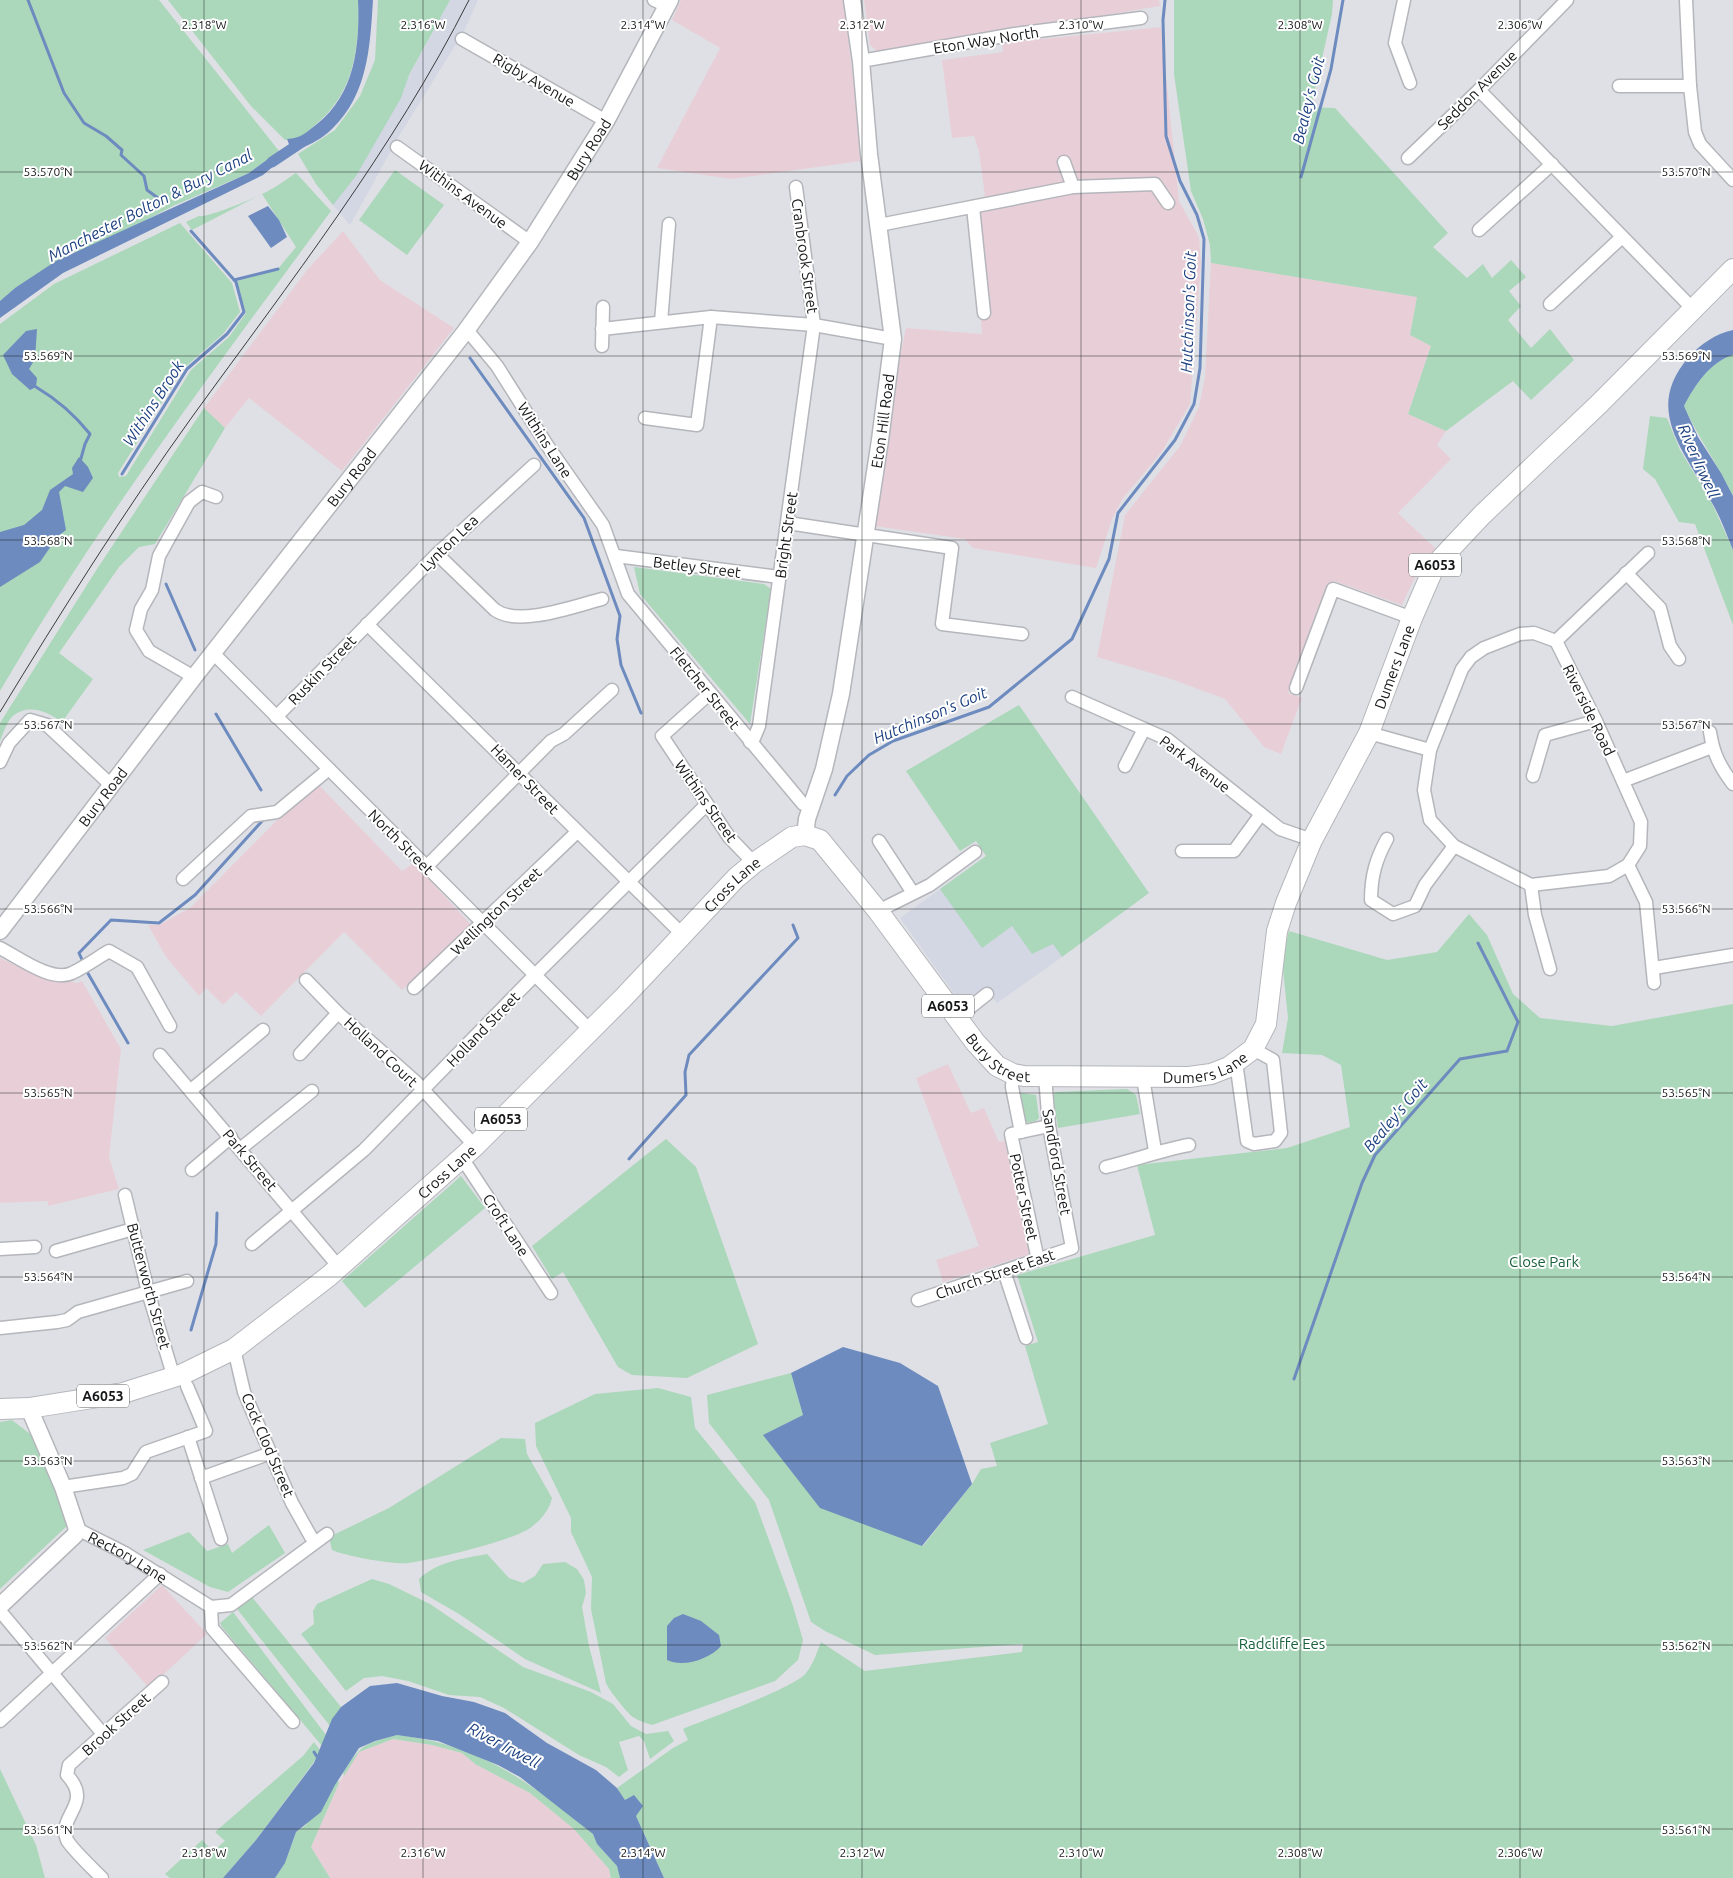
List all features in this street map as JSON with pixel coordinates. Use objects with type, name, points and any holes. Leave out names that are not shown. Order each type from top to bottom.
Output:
[{"type":"main road","name":"Dumers Lane","points":[[1143,1078],[1189,1077],[1211,1074],[1236,1062],[1253,1049],[1266,1024],[1277,931],[1312,840],[1369,733],[1412,618],[1435,565],[1489,508],[1599,404],[1692,308],[1733,269]]},
{"type":"main road","name":"Cross Lane","points":[[181,1382],[234,1349],[339,1267],[468,1152],[754,863],[785,841],[805,835]]},
{"type":"main road","name":"Bury Street","points":[[805,835],[820,840],[828,849],[878,911],[957,1018],[997,1066],[1013,1074],[1143,1078]]},
{"type":"main road","name":"A6053","points":[[0,1409],[29,1408],[181,1382]]},
{"type":"street","name":"Eton Hill Road","points":[[805,835],[811,807],[824,769],[840,694],[866,535],[893,339],[869,154],[861,61],[852,0]]},
{"type":"street","points":[[1404,0],[1395,43],[1410,83]]},
{"type":"street","name":"Seddon Avenue","points":[[1408,158],[1480,90],[1566,0]]},
{"type":"street","points":[[1686,0],[1690,86],[1695,132],[1700,144],[1733,180]]},
{"type":"street","name":"Bury Road","points":[[0,932],[194,677],[214,654],[465,332],[530,242],[606,121],[663,2]]},
{"type":"street","name":"Eton Way North","points":[[861,61],[1015,34],[1141,18]]},
{"type":"street","name":"Rigby Avenue","points":[[462,38],[606,121]]},
{"type":"street","points":[[1619,86],[1690,86]]},
{"type":"street","points":[[1480,90],[1692,308]]},
{"type":"street","name":"Withins Avenue","points":[[397,147],[530,242]]},
{"type":"street","points":[[1064,162],[1073,187]]},
{"type":"street","points":[[1479,230],[1552,164]]},
{"type":"street","points":[[879,225],[1073,187],[1155,184],[1168,203]]},
{"type":"street","name":"Cranbrook Street","points":[[796,188],[814,326]]},
{"type":"street","points":[[973,207],[984,313]]},
{"type":"street","points":[[662,322],[669,224]]},
{"type":"street","points":[[1550,304],[1622,237]]},
{"type":"street","points":[[602,346],[603,307]]},
{"type":"street","points":[[645,418],[697,425],[711,317]]},
{"type":"street","points":[[602,329],[711,317],[814,326],[893,339]]},
{"type":"street","name":"Bright Street","points":[[750,742],[754,738],[759,726],[814,326]]},
{"type":"street","name":"Withins Lane","points":[[465,332],[472,336],[497,366],[547,445],[603,526],[616,556]]},
{"type":"street","name":"Lynton Lea","points":[[367,624],[437,554],[534,465]]},
{"type":"street","points":[[194,677],[149,651],[136,630],[141,609],[152,590],[160,556],[189,502],[202,492],[216,497]]},
{"type":"street","points":[[788,523],[952,548],[942,624],[1022,634]]},
{"type":"street","points":[[1648,552],[1556,641],[1534,633],[1520,634],[1484,648],[1471,657],[1462,668],[1430,750],[1424,790],[1430,820],[1454,846],[1531,885],[1609,876],[1628,865],[1646,902],[1654,968],[1654,984]]},
{"type":"street","points":[[437,554],[495,610],[507,616],[527,616],[602,599]]},
{"type":"street","name":"Betley Street","points":[[616,556],[779,577]]},
{"type":"street","name":"Fletcher Street","points":[[616,556],[628,594],[709,694],[803,804],[811,807]]},
{"type":"street","points":[[1626,573],[1660,608],[1670,646],[1679,659]]},
{"type":"street","points":[[1296,688],[1333,589],[1412,618]]},
{"type":"street","name":"Ruskin Street","points":[[276,717],[367,624]]},
{"type":"street","name":"Hamer Street","points":[[367,624],[519,771],[576,832],[682,934]]},
{"type":"street","name":"Riverside Road","points":[[1556,641],[1596,721],[1641,822],[1640,846],[1628,865]]},
{"type":"street","name":"North Street","points":[[214,654],[589,1029]]},
{"type":"street","points":[[426,867],[519,771],[554,739],[564,734],[606,693],[612,690]]},
{"type":"street","name":"Withins Street","points":[[709,694],[662,736],[706,805],[730,837],[754,863]]},
{"type":"street","name":"Park Avenue","points":[[1072,697],[1167,740],[1280,830],[1312,840]]},
{"type":"street","points":[[0,762],[9,744],[30,720],[46,725],[111,785]]},
{"type":"street","points":[[1533,776],[1545,735],[1596,721]]},
{"type":"street","points":[[1125,766],[1144,729]]},
{"type":"street","points":[[1710,732],[1712,747],[1719,766],[1733,784]]},
{"type":"street","points":[[1369,733],[1430,750]]},
{"type":"street","points":[[1623,781],[1712,747]]},
{"type":"street","points":[[183,879],[251,816],[277,812],[329,769]]},
{"type":"street","name":"Holland Street","points":[[252,1244],[364,1150],[628,881],[706,805]]},
{"type":"street","points":[[1182,851],[1234,851],[1261,814]]},
{"type":"street","name":"Wellington Street","points":[[414,988],[576,832]]},
{"type":"street","points":[[1388,838],[1377,857],[1371,881],[1371,900],[1393,914],[1414,906],[1425,886],[1454,846]]},
{"type":"street","points":[[879,841],[913,893]]},
{"type":"street","points":[[878,911],[930,885],[975,852]]},
{"type":"street","points":[[1531,885],[1535,915],[1550,969]]},
{"type":"street","points":[[0,948],[30,966],[52,973],[70,975],[109,951],[137,967],[170,1026]]},
{"type":"street","points":[[1654,968],[1733,954]]},
{"type":"street","name":"Holland Court","points":[[306,980],[338,1012],[416,1082],[468,1152]]},
{"type":"street","points":[[957,1018],[987,994]]},
{"type":"street","name":"Holland Court","points":[[300,1054],[338,1012]]},
{"type":"street","points":[[191,1090],[263,1030]]},
{"type":"street","points":[[1236,1062],[1247,1140],[1254,1144],[1265,1144],[1275,1140],[1281,1133],[1273,1060],[1253,1049]]},
{"type":"street","name":"Park Street","points":[[160,1055],[339,1267]]},
{"type":"street","name":"Potter Street","points":[[1013,1074],[1012,1087],[1016,1133],[1038,1260]]},
{"type":"street","name":"Sandford Street","points":[[1045,1076],[1049,1126],[1072,1248]]},
{"type":"street","points":[[1143,1078],[1155,1151]]},
{"type":"street","points":[[240,1149],[312,1091]]},
{"type":"street","points":[[1016,1133],[1049,1126]]},
{"type":"street","points":[[192,1170],[231,1137]]},
{"type":"street","points":[[1106,1167],[1141,1159],[1155,1151],[1189,1145]]},
{"type":"street","name":"Croft Lane","points":[[468,1152],[551,1293]]},
{"type":"street","name":"Butterworth Street","points":[[125,1195],[148,1292],[181,1382],[206,1431],[188,1437]]},
{"type":"street","points":[[56,1251],[133,1229]]},
{"type":"street","points":[[0,1249],[35,1247]]},
{"type":"street","name":"Church Street East","points":[[918,1300],[1072,1248]]},
{"type":"street","points":[[1004,1271],[1026,1338]]},
{"type":"street","points":[[0,1328],[67,1320],[74,1313],[187,1281]]},
{"type":"street","name":"Cock Clod Street","points":[[234,1349],[244,1392],[292,1503],[311,1536]]},
{"type":"street","name":"Rectory Lane","points":[[29,1408],[63,1487],[77,1529],[125,1553],[211,1607]]},
{"type":"street","points":[[63,1487],[123,1478],[136,1471],[146,1452],[188,1437],[221,1539]]},
{"type":"street","points":[[201,1478],[271,1453]]},
{"type":"street","points":[[0,1606],[75,1535],[77,1529]]},
{"type":"street","points":[[293,1722],[212,1628],[211,1607],[231,1605],[327,1534]]},
{"type":"street","points":[[0,1721],[160,1574]]},
{"type":"street","points":[[0,1611],[103,1734]]},
{"type":"street","name":"Brook Street","points":[[102,1878],[67,1840],[66,1827],[78,1793],[76,1784],[67,1775],[69,1765],[162,1682]]},
{"type":"shaded area","points":[[450,0],[478,0],[464,31],[399,136],[350,225],[328,199],[409,76]]},
{"type":"shaded area","points":[[681,0],[843,0],[860,131],[861,161],[731,179],[657,168],[720,48],[672,20]]},
{"type":"shaded area","points":[[864,0],[1159,0],[1160,6],[879,53],[870,45]]},
{"type":"shaded area","points":[[1161,27],[1179,201],[1199,237],[1201,263],[1190,404],[1161,453],[1123,498],[1112,519],[1096,568],[973,548],[965,539],[874,526],[894,388],[906,328],[982,334],[970,201],[985,196],[979,152],[974,136],[952,138],[942,60],[1003,52],[1002,43]]},
{"type":"shaded area","points":[[343,231],[380,280],[454,328],[342,471],[249,398],[225,428],[204,408],[307,270]]},
{"type":"shaded area","points":[[1211,263],[1417,297],[1410,335],[1431,346],[1408,414],[1446,431],[1437,445],[1451,459],[1398,513],[1436,549],[1417,573],[1402,605],[1334,581],[1288,693],[1302,698],[1281,754],[1264,747],[1225,699],[1171,679],[1097,657],[1125,515],[1180,446],[1199,407],[1205,377]]},
{"type":"shaded area","points":[[317,783],[402,871],[414,863],[472,926],[402,990],[344,932],[261,1016],[236,992],[223,1005],[206,988],[199,996],[166,957],[148,925],[159,925],[190,908],[290,807]]},
{"type":"shaded area","points":[[986,856],[1047,947],[1053,943],[1062,957],[997,1003],[986,990],[963,1006],[900,918]]},
{"type":"shaded area","points":[[0,958],[19,967],[77,983],[82,981],[121,1049],[109,1157],[119,1189],[48,1206],[48,1201],[0,1203]]},
{"type":"shaded area","points":[[948,1064],[971,1113],[984,1108],[999,1142],[1011,1140],[1033,1253],[943,1282],[936,1260],[979,1246],[916,1078]]},
{"type":"shaded area","points":[[162,1585],[207,1634],[149,1688],[105,1638]]},
{"type":"shaded area","points":[[393,1739],[432,1745],[462,1753],[475,1764],[530,1793],[574,1829],[609,1869],[611,1878],[330,1878],[311,1847],[339,1783],[359,1752]]},
{"type":"green space","points":[[0,0],[159,0],[279,151],[249,173],[173,206],[15,288],[0,301]]},
{"type":"green space","points":[[168,0],[358,0],[356,52],[346,84],[328,113],[315,125],[298,138],[285,140],[251,106]]},
{"type":"green space","points":[[378,0],[450,0],[409,75],[401,98],[356,176],[333,205],[316,184],[298,154],[335,130],[360,96],[375,60]]},
{"type":"green space","points":[[1174,0],[1333,0],[1332,14],[1311,107],[1335,108],[1448,233],[1433,247],[1467,278],[1483,264],[1492,278],[1511,260],[1526,277],[1509,291],[1521,306],[1508,320],[1531,348],[1550,329],[1574,360],[1531,400],[1513,381],[1446,431],[1408,414],[1431,346],[1410,335],[1417,297],[1211,263],[1210,245],[1203,219],[1191,191],[1174,74]]},
{"type":"green space","points":[[395,170],[444,205],[407,255],[359,220]]},
{"type":"green space","points":[[296,173],[331,211],[117,506],[0,691],[0,324],[54,284],[180,223],[232,283],[240,312],[223,334],[183,369],[118,473],[119,477],[126,476],[191,370],[229,337],[246,313],[237,281],[277,270],[296,247],[262,194]]},
{"type":"green space","points":[[262,194],[192,230],[186,222],[199,216],[230,208]]},
{"type":"green space","points":[[1733,355],[1733,496],[1684,406],[1704,375],[1717,363]]},
{"type":"green space","points":[[204,408],[225,428],[155,544],[139,547],[119,567],[59,653],[93,679],[62,722],[45,712],[25,710],[11,718],[0,741],[0,723],[97,569]]},
{"type":"green space","points":[[1650,416],[1667,418],[1680,450],[1711,501],[1733,550],[1733,625],[1695,524],[1679,522],[1655,479],[1643,469]]},
{"type":"green space","points":[[634,567],[764,584],[771,589],[750,724],[640,594]]},
{"type":"green space","points":[[1019,705],[1149,893],[1062,957],[1053,944],[1032,954],[1012,926],[982,948],[940,889],[986,856],[976,841],[960,851],[906,771]]},
{"type":"green space","points":[[1469,914],[1487,935],[1513,994],[1540,1018],[1612,1026],[1733,1004],[1733,1878],[664,1878],[636,1816],[617,1788],[673,1748],[688,1740],[683,1729],[768,1695],[798,1679],[811,1666],[821,1642],[865,1671],[1022,1652],[1023,1644],[875,1655],[825,1631],[811,1622],[769,1500],[709,1423],[707,1395],[791,1373],[803,1415],[764,1435],[923,1546],[972,1484],[981,1469],[997,1466],[990,1443],[1048,1424],[1025,1346],[1038,1342],[1017,1275],[1155,1235],[1137,1165],[1287,1148],[1350,1127],[1341,1065],[1322,1055],[1282,1053],[1288,1018],[1282,959],[1289,931],[1387,960],[1437,952]]},
{"type":"green space","points":[[1127,1089],[1136,1095],[1140,1114],[1058,1128],[1053,1098],[1055,1092]]},
{"type":"green space","points":[[1021,1093],[1036,1095],[1039,1118],[1036,1121],[1025,1123]]},
{"type":"green space","points":[[666,1139],[696,1167],[758,1344],[687,1378],[632,1375],[618,1367],[563,1272],[552,1279],[532,1246]]},
{"type":"green space","points":[[461,1176],[485,1208],[365,1308],[342,1281]]},
{"type":"green space","points":[[658,1388],[691,1397],[695,1428],[755,1502],[792,1603],[803,1640],[798,1660],[775,1681],[652,1725],[630,1715],[606,1683],[591,1609],[592,1577],[571,1532],[571,1518],[536,1446],[535,1423],[595,1394]]},
{"type":"green space","points":[[12,1420],[34,1437],[69,1524],[0,1589],[0,1422]]},
{"type":"green space","points":[[501,1438],[525,1439],[527,1454],[552,1498],[544,1515],[530,1528],[507,1539],[490,1544],[408,1563],[370,1560],[332,1550],[329,1537],[389,1508]]},
{"type":"green space","points":[[269,1525],[285,1553],[228,1592],[210,1587],[143,1550],[189,1532],[207,1551],[228,1544],[232,1553]]},
{"type":"green space","points":[[487,1554],[509,1578],[523,1583],[535,1576],[543,1564],[565,1562],[577,1569],[584,1580],[586,1593],[582,1607],[589,1646],[601,1693],[525,1659],[459,1614],[421,1592],[419,1579],[434,1568],[460,1559]]},
{"type":"green space","points":[[372,1579],[389,1584],[430,1604],[523,1667],[591,1692],[613,1704],[631,1726],[646,1734],[668,1731],[674,1741],[650,1759],[644,1741],[639,1736],[619,1742],[628,1770],[619,1777],[606,1767],[579,1755],[504,1708],[480,1697],[449,1695],[408,1681],[382,1676],[364,1678],[346,1691],[301,1634],[314,1624],[313,1611],[317,1604]]},
{"type":"green space","points":[[252,1597],[341,1707],[330,1726],[237,1609]]},
{"type":"green space","points":[[233,1612],[326,1735],[322,1746],[222,1627],[220,1623]]},
{"type":"green space","points":[[397,1735],[454,1747],[503,1769],[526,1783],[593,1834],[597,1844],[617,1866],[620,1878],[611,1878],[609,1869],[574,1829],[530,1793],[475,1764],[462,1753],[432,1745],[393,1739],[359,1752],[344,1776],[343,1773],[354,1756],[364,1746],[377,1740]]},
{"type":"green space","points":[[314,1742],[320,1750],[314,1762],[256,1840],[223,1878],[170,1878],[165,1874],[202,1840],[213,1851],[225,1841],[215,1832],[303,1756]]},
{"type":"green space","points":[[0,1769],[36,1845],[45,1878],[0,1878]]},
{"type":"green space","points":[[338,1780],[339,1783],[311,1847],[330,1878],[275,1878],[285,1863],[296,1832],[306,1825]]},
{"type":"water","points":[[358,0],[373,0],[368,52],[360,85],[353,101],[332,129],[316,141],[292,152],[287,139],[300,136],[330,112],[340,98],[347,83],[356,51]]},
{"type":"water","points":[[279,151],[286,156],[263,175],[63,273],[0,318],[0,301],[15,288],[56,261],[249,173]]},
{"type":"water","points":[[268,206],[279,220],[287,237],[271,248],[248,216]]},
{"type":"water","points":[[37,329],[35,359],[29,369],[37,378],[36,387],[30,390],[12,374],[3,355],[26,331]]},
{"type":"water","name":"River Irwell","points":[[1733,330],[1733,355],[1717,363],[1704,375],[1684,406],[1698,437],[1733,496],[1733,550],[1714,507],[1673,431],[1669,413],[1669,395],[1675,376],[1689,357],[1709,340]]},
{"type":"water","points":[[79,457],[88,467],[93,478],[83,492],[65,486],[59,492],[66,530],[58,536],[40,562],[0,587],[0,532],[24,525],[42,510],[50,490],[73,474],[72,468]]},
{"type":"water","points":[[843,1347],[900,1363],[938,1386],[972,1484],[922,1546],[820,1508],[763,1435],[803,1415],[791,1373]]},
{"type":"water","points":[[683,1614],[701,1621],[719,1635],[721,1646],[710,1655],[696,1661],[681,1663],[667,1660],[667,1626],[674,1618]]},
{"type":"water","name":"River Irwell","points":[[397,1683],[442,1696],[474,1702],[505,1713],[547,1743],[596,1770],[617,1788],[625,1800],[634,1795],[643,1806],[636,1816],[664,1878],[620,1878],[617,1866],[597,1844],[593,1834],[520,1777],[498,1765],[438,1741],[397,1735],[359,1748],[335,1785],[321,1812],[296,1832],[285,1863],[275,1878],[223,1878],[256,1840],[314,1763],[332,1719],[341,1707],[370,1686]]},
{"type":"waterway","name":"Withins Brook","points":[[28,0],[64,93],[84,123],[106,136],[122,150],[121,155],[144,176],[147,190],[158,198]]},
{"type":"waterway","name":"Hutchinson's Goit","points":[[835,795],[847,776],[869,755],[893,741],[989,707],[1072,639],[1109,559],[1118,513],[1175,440],[1194,404],[1200,368],[1204,239],[1197,215],[1180,181],[1166,136],[1163,20],[1165,0]]},
{"type":"waterway","name":"Bealey's Goit","points":[[1301,177],[1331,69],[1343,0]]},
{"type":"waterway","name":"Manchester Bolton & Bury Canal","points":[[272,162],[302,142]]},
{"type":"waterway","name":"Withins Brook","points":[[122,474],[187,369],[227,334],[244,312],[236,282],[191,231]]},
{"type":"waterway","points":[[234,280],[278,269]]},
{"type":"waterway","points":[[470,358],[584,518],[620,616],[617,639],[621,665],[641,713]]},
{"type":"waterway","points":[[36,387],[65,408],[90,434],[80,462]]},
{"type":"waterway","points":[[166,584],[195,650]]},
{"type":"waterway","points":[[216,714],[261,790]]},
{"type":"waterway","points":[[84,964],[79,953],[111,920],[159,923],[195,895],[263,820]]},
{"type":"waterway","name":"Hutchinson's Goit","points":[[629,1159],[686,1095],[685,1072],[689,1055],[798,938],[793,925]]},
{"type":"waterway","name":"Bealey's Goit","points":[[1294,1379],[1362,1183],[1375,1155],[1460,1059],[1507,1051],[1518,1022],[1478,943]]},
{"type":"waterway","points":[[86,970],[128,1043]]},
{"type":"waterway","points":[[191,1330],[216,1244],[217,1213]]},
{"type":"waterway","points":[[314,1752],[319,1760]]},
{"type":"tram line","points":[[0,712],[69,600],[141,490],[303,265],[374,162],[439,55],[469,0]]},
{"type":"park label","name":"Close Park","points":[[1544,1261]]},
{"type":"park label","name":"Radcliffe Ees","points":[[1282,1643]]}]
